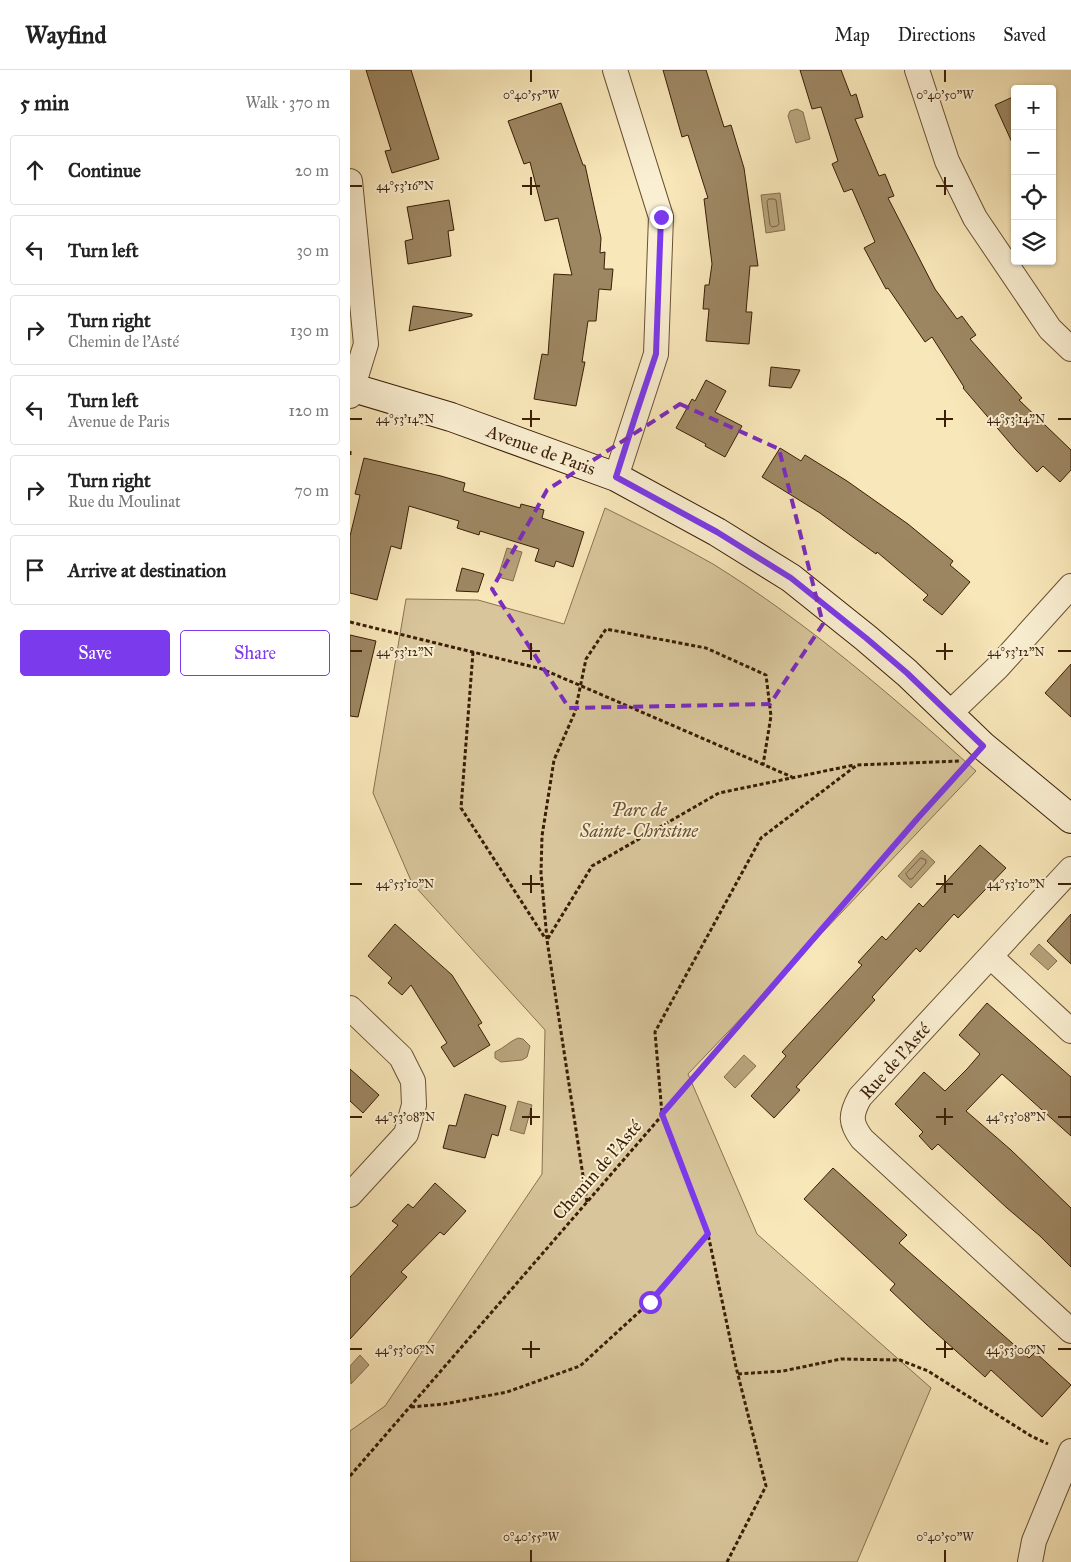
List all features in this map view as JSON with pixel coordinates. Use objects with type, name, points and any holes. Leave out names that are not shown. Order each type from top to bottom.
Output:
[{"type":"street","points":[[615,70],[661,217],[656,354],[616,477]]},
{"type":"street","points":[[917,70],[947,161],[976,218],[1050,328],[1071,349]]},
{"type":"street","points":[[350,181],[366,344],[351,390]]},
{"type":"street","name":"Avenue de Paris","points":[[351,390],[451,416],[616,477],[717,532],[791,578],[866,638],[907,673],[983,746],[1071,820]]},
{"type":"street","points":[[949,714],[998,668],[1071,586]]},
{"type":"street","name":"Rue de l'Asté","points":[[1071,869],[860,1097],[854,1108],[854,1128],[862,1139],[1071,1331]]},
{"type":"street","points":[[991,957],[1071,1031]]},
{"type":"street","points":[[350,1008],[401,1057],[413,1081],[414,1105],[406,1134],[350,1195]]},
{"type":"street","points":[[1030,1562],[1034,1541],[1071,1451]]},
{"type":"path","points":[[350,622],[542,669],[793,778]]},
{"type":"path","points":[[586,1202],[547,940],[541,873],[542,836],[554,760],[575,712],[586,659],[606,629],[706,648],[766,675],[771,716],[763,765]]},
{"type":"path","points":[[473,652],[461,808],[547,940]]},
{"type":"path","name":"Chemin de l'Asté","points":[[350,1476],[968,761],[857,765]]},
{"type":"path","points":[[547,940],[592,866],[719,793],[857,765]]},
{"type":"path","points":[[727,1562],[766,1486],[738,1374],[708,1234],[662,1114],[655,1032],[761,838],[857,765]]},
{"type":"path","points":[[410,1407],[444,1404],[507,1392],[580,1366],[650,1302],[708,1234]]},
{"type":"path","points":[[738,1374],[783,1371],[841,1360],[900,1360],[928,1371],[1032,1436],[1071,1451]]},
{"type":"highlighted area","points":[[680,404],[779,449],[823,624],[770,704],[569,708],[492,589],[547,490]]},
{"type":"green space","name":"Parc de Sainte-Christine","points":[[605,508],[713,564],[782,611],[881,688],[976,771],[688,1074],[757,1234],[931,1388],[857,1562],[350,1562],[350,1431],[385,1406],[542,1174],[545,1030],[412,883],[373,793],[406,599],[478,600],[564,624]]},
{"type":"water","points":[[797,109],[803,112],[810,139],[796,143],[788,116],[790,111]]},
{"type":"water","points":[[780,193],[785,230],[766,233],[761,195]]},
{"type":"water","points":[[507,548],[522,552],[513,581],[498,577]]},
{"type":"water","points":[[922,850],[935,862],[911,888],[898,876]]},
{"type":"water","points":[[1039,944],[1057,961],[1048,970],[1030,954]]},
{"type":"water","points":[[518,1038],[523,1039],[530,1046],[527,1057],[522,1060],[501,1062],[495,1058],[495,1052]]},
{"type":"water","points":[[744,1055],[756,1066],[735,1088],[724,1077]]},
{"type":"water","points":[[518,1101],[532,1105],[524,1134],[510,1130]]},
{"type":"water","points":[[360,1355],[369,1365],[351,1384],[350,1366]]},
{"type":"building","points":[[366,70],[411,70],[439,159],[392,173],[385,151],[391,150]]},
{"type":"building","points":[[663,70],[706,70],[724,127],[731,125],[744,168],[758,266],[750,266],[746,312],[752,312],[749,344],[706,341],[709,309],[703,309],[705,285],[709,285],[712,264],[704,199],[708,198],[688,135],[682,137]]},
{"type":"building","points":[[800,70],[841,70],[851,96],[856,94],[863,117],[855,119],[879,176],[885,174],[894,196],[888,198],[935,289],[957,319],[962,316],[976,335],[970,339],[1022,398],[1019,400],[1071,450],[1071,470],[1060,482],[1043,466],[1037,472],[1016,450],[963,388],[932,337],[925,342],[888,288],[886,289],[864,248],[875,242],[852,189],[844,192],[832,164],[838,161],[821,107],[812,109]]},
{"type":"building","points":[[1011,98],[1011,140],[995,105]]},
{"type":"building","points":[[561,103],[583,165],[585,165],[601,238],[600,253],[605,252],[604,269],[613,269],[611,290],[599,289],[596,321],[588,321],[582,362],[585,362],[576,406],[534,399],[542,354],[548,355],[554,274],[572,275],[558,218],[545,221],[530,162],[524,164],[508,121]]},
{"type":"building","points":[[449,200],[454,230],[448,231],[451,256],[408,264],[405,241],[413,239],[407,207]]},
{"type":"building","points":[[413,306],[472,314],[472,316],[409,331]]},
{"type":"building","points":[[771,367],[800,370],[791,388],[769,386]]},
{"type":"building","points":[[706,380],[726,391],[715,412],[742,426],[725,457],[705,446],[706,444],[676,428],[692,399],[695,401]]},
{"type":"building","points":[[780,448],[801,461],[805,455],[847,481],[908,524],[953,561],[950,565],[970,582],[942,615],[923,600],[928,595],[877,552],[876,554],[820,513],[762,477]]},
{"type":"building","points":[[364,458],[465,483],[463,491],[520,508],[521,504],[544,510],[542,518],[584,532],[573,567],[556,561],[554,567],[535,561],[539,549],[480,531],[479,535],[457,528],[459,521],[409,506],[401,549],[391,546],[377,600],[350,593],[350,536],[360,495],[355,494]]},
{"type":"building","points":[[462,568],[484,574],[478,592],[456,591]]},
{"type":"building","points":[[350,635],[376,641],[358,717],[350,716]]},
{"type":"building","points":[[1071,664],[1071,717],[1045,693]]},
{"type":"building","points":[[980,845],[1006,868],[958,918],[954,914],[920,952],[916,948],[872,997],[875,1000],[796,1087],[800,1090],[774,1118],[751,1096],[786,1056],[782,1052],[862,965],[858,962],[882,936],[886,940],[919,903],[923,907]]},
{"type":"building","points":[[1071,914],[1071,964],[1047,941]]},
{"type":"building","points":[[395,924],[452,975],[482,1023],[478,1025],[490,1045],[454,1067],[441,1047],[447,1043],[411,985],[402,995],[388,983],[392,978],[368,956]]},
{"type":"building","points":[[987,1003],[1071,1077],[1071,1136],[1002,1074],[966,1111],[1011,1150],[1071,1208],[1071,1267],[1040,1236],[938,1144],[932,1150],[919,1136],[923,1132],[895,1104],[924,1072],[945,1091],[967,1069],[980,1054],[959,1035]]},
{"type":"building","points":[[350,1069],[379,1095],[363,1113],[350,1101]]},
{"type":"building","points":[[465,1094],[506,1106],[498,1136],[492,1134],[485,1158],[443,1148],[449,1125],[456,1126]]},
{"type":"building","points":[[833,1168],[907,1235],[899,1243],[1029,1358],[1035,1352],[1071,1385],[1042,1417],[991,1370],[985,1377],[926,1324],[890,1290],[895,1284],[804,1199]]},
{"type":"building","points":[[435,1183],[466,1211],[444,1235],[440,1232],[401,1272],[407,1277],[350,1339],[350,1277],[398,1225],[392,1221],[408,1204],[413,1208]]},
{"type":"route","points":[[650,1302],[708,1234],[662,1114],[917,819],[983,746],[907,673],[791,578],[717,532],[616,477],[656,354],[661,217]]}]
